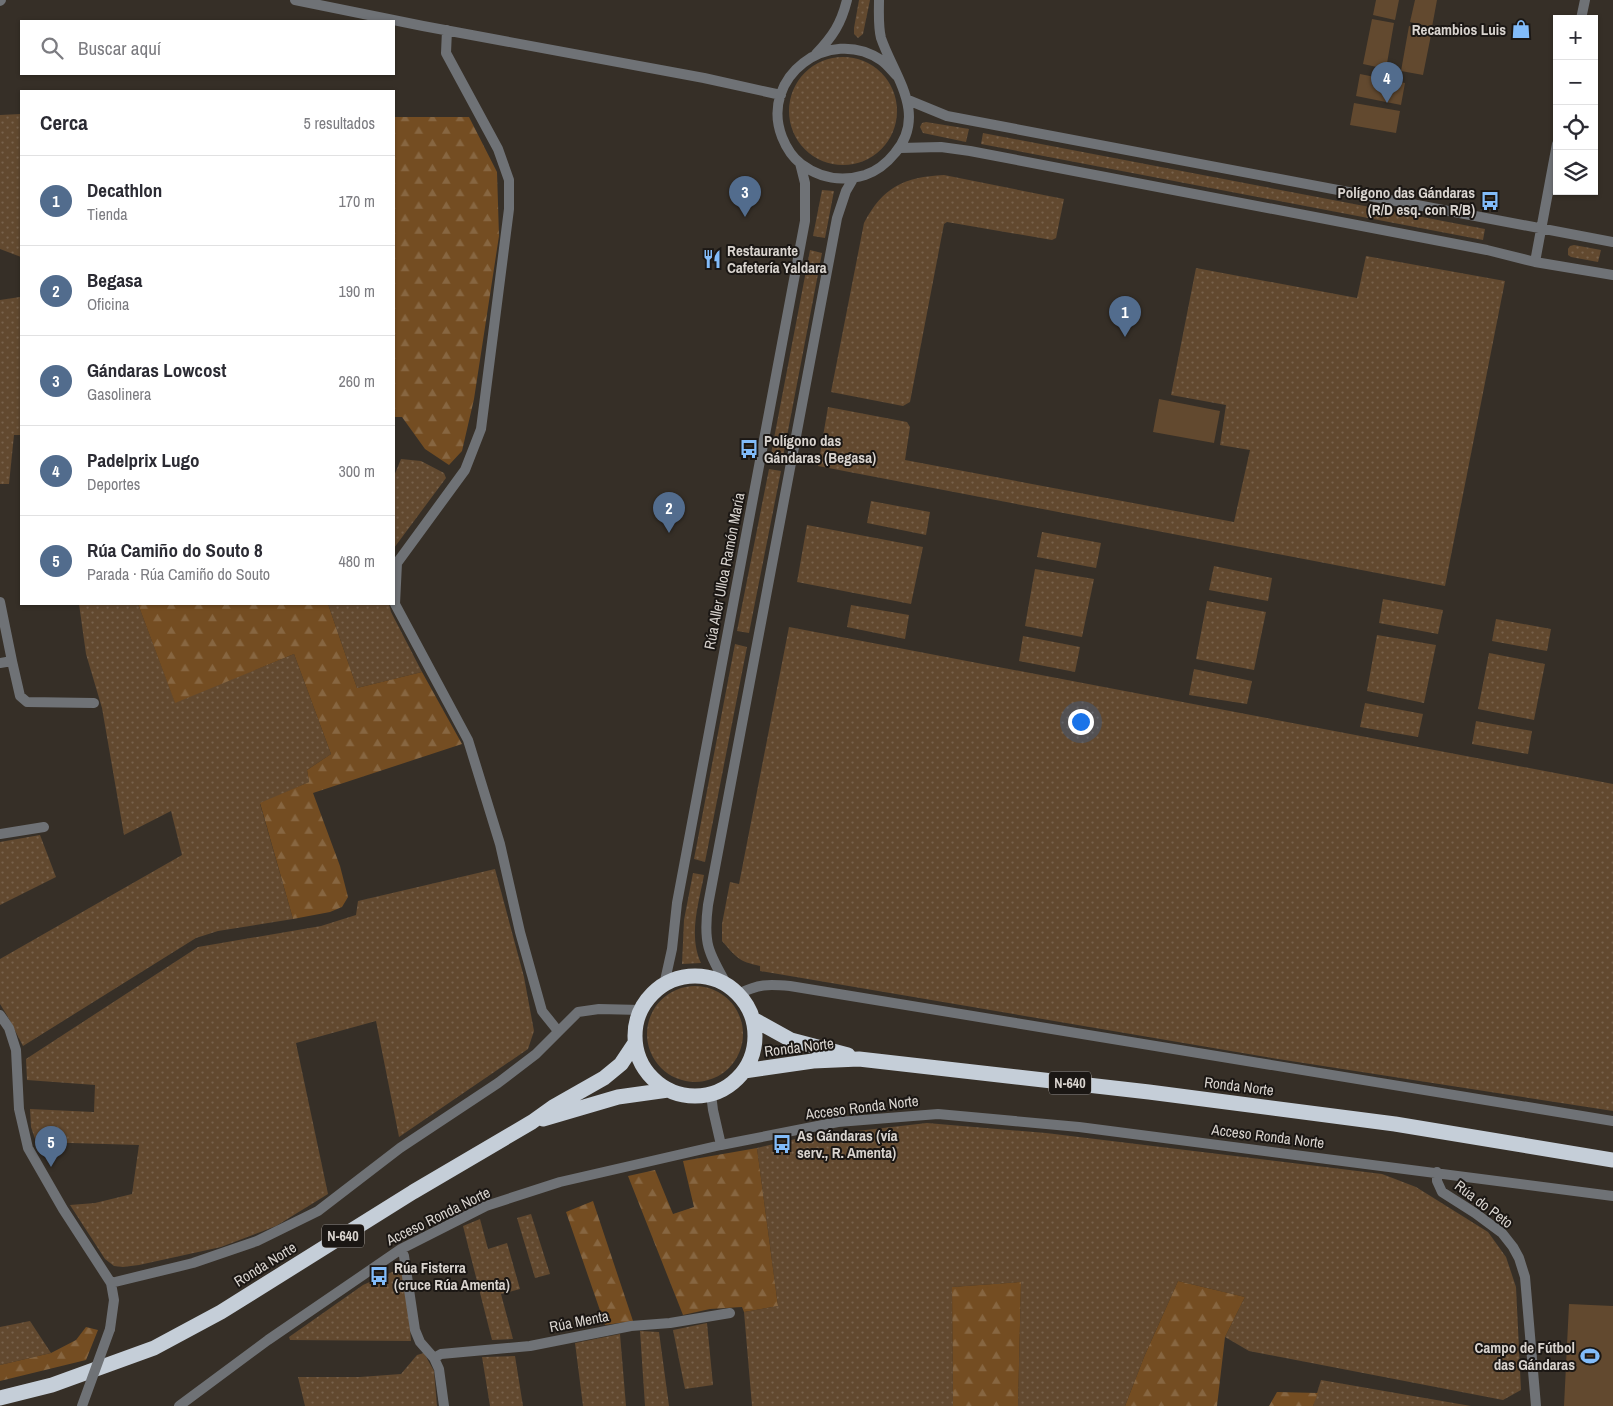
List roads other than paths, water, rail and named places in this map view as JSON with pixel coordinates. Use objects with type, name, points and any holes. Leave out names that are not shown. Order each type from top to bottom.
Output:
[{"type":"highway","name":"Ronda Norte","points":[[695,976],[712,979],[733,990],[747,1006],[753,1019],[755,1033],[751,1060],[735,1082],[711,1094],[690,1096],[668,1090],[652,1078],[640,1062],[635,1043],[636,1026],[641,1010],[651,996],[664,985],[679,979],[695,976]]},
{"type":"highway","name":"Ronda Norte","points":[[753,1019],[791,1040],[859,1058],[1140,1091],[1395,1124],[1613,1160]]},
{"type":"highway","name":"Ronda Norte","points":[[0,1398],[52,1385],[154,1348],[221,1312],[413,1192],[604,1078],[621,1064],[635,1043]]},
{"type":"highway","name":"Ronda Norte","points":[[744,1071],[813,1061],[859,1058]]},
{"type":"highway","name":"Ronda Norte","points":[[532,1122],[618,1097],[668,1090]]},
{"type":"street","points":[[294,0],[704,78],[781,95]]},
{"type":"street","name":"Rúa Aller Ulloa Ramón María","points":[[816,54],[837,29],[847,0]]},
{"type":"street","name":"Rúa Aller Ulloa Ramón María","points":[[879,0],[878,17],[881,36],[908,100],[908,124],[900,148],[888,162],[871,173],[853,179],[834,179],[815,174],[800,163],[786,147],[779,128],[778,108],[781,95],[783,88],[794,71],[809,58],[838,48],[861,51],[881,60],[897,76]]},
{"type":"street","points":[[1582,15],[1585,0]]},
{"type":"street","points":[[447,30],[446,53],[498,149],[509,180],[509,209],[481,429],[466,470],[397,563],[395,604],[468,740],[500,844],[520,932],[542,1011],[558,1031]]},
{"type":"street","points":[[908,100],[947,116],[1613,242]]},
{"type":"street","points":[[900,148],[941,147],[970,151],[1613,276]]},
{"type":"street","points":[[1535,262],[1556,150]]},
{"type":"street","name":"Rúa Aller Ulloa Ramón María","points":[[664,985],[672,949],[677,903],[805,221],[805,183],[800,163]]},
{"type":"street","points":[[853,179],[846,191],[837,218],[708,904],[705,936],[714,962],[733,990],[771,984],[790,986],[1613,1121]]},
{"type":"street","points":[[0,602],[20,696],[27,702],[94,703]]},
{"type":"street","points":[[0,663],[12,661]]},
{"type":"street","points":[[0,834],[44,827]]},
{"type":"street","points":[[110,1283],[193,1263],[257,1241],[318,1211],[400,1148],[498,1083],[536,1054],[578,1012],[599,1009],[641,1010]]},
{"type":"street","points":[[0,1015],[9,1028],[16,1050],[19,1109],[28,1148],[63,1209],[110,1283],[114,1300],[110,1329],[82,1406]]},
{"type":"street","points":[[711,1094],[720,1146]]},
{"type":"street","name":"Acceso Ronda Norte","points":[[179,1406],[276,1335],[401,1249],[486,1206],[560,1182],[838,1122],[938,1114],[1079,1127],[1613,1196]]},
{"type":"street","name":"Rúa do Peto","points":[[1437,1172],[1437,1181],[1442,1192],[1502,1233],[1519,1258],[1525,1277],[1536,1406]]},
{"type":"street","points":[[401,1249],[404,1256],[415,1330],[420,1342],[434,1358],[439,1368],[444,1406]]},
{"type":"street","name":"Rúa Menta","points":[[434,1358],[441,1354],[530,1346],[631,1326],[670,1323],[730,1313]]},
{"type":"place","name":"Recambios Luis","points":[[1521,29]]},
{"type":"place","name":"Padelprix Lugo","points":[[1387,103]]},
{"type":"place","name":"Polígono das Gándaras (R/D esq. con R/B)","points":[[1490,201]]},
{"type":"place","name":"Gándaras Lowcost","points":[[745,217]]},
{"type":"place","name":"Restaurante Cafetería Yaldara","points":[[712,259]]},
{"type":"place","name":"Decathlon","points":[[1125,337]]},
{"type":"place","name":"Polígono das Gándaras (Begasa)","points":[[749,449]]},
{"type":"place","name":"Begasa","points":[[669,533]]},
{"type":"place","name":"As Gándaras (vía serv., R. Amenta)","points":[[782,1144]]},
{"type":"place","name":"Rúa Camiño do Souto 8","points":[[51,1167]]},
{"type":"place","name":"Rúa Fisterra (cruce Rúa Amenta)","points":[[379,1276]]},
{"type":"place","name":"Campo de Fútbol das Gándaras","points":[[1590,1356]]}]
